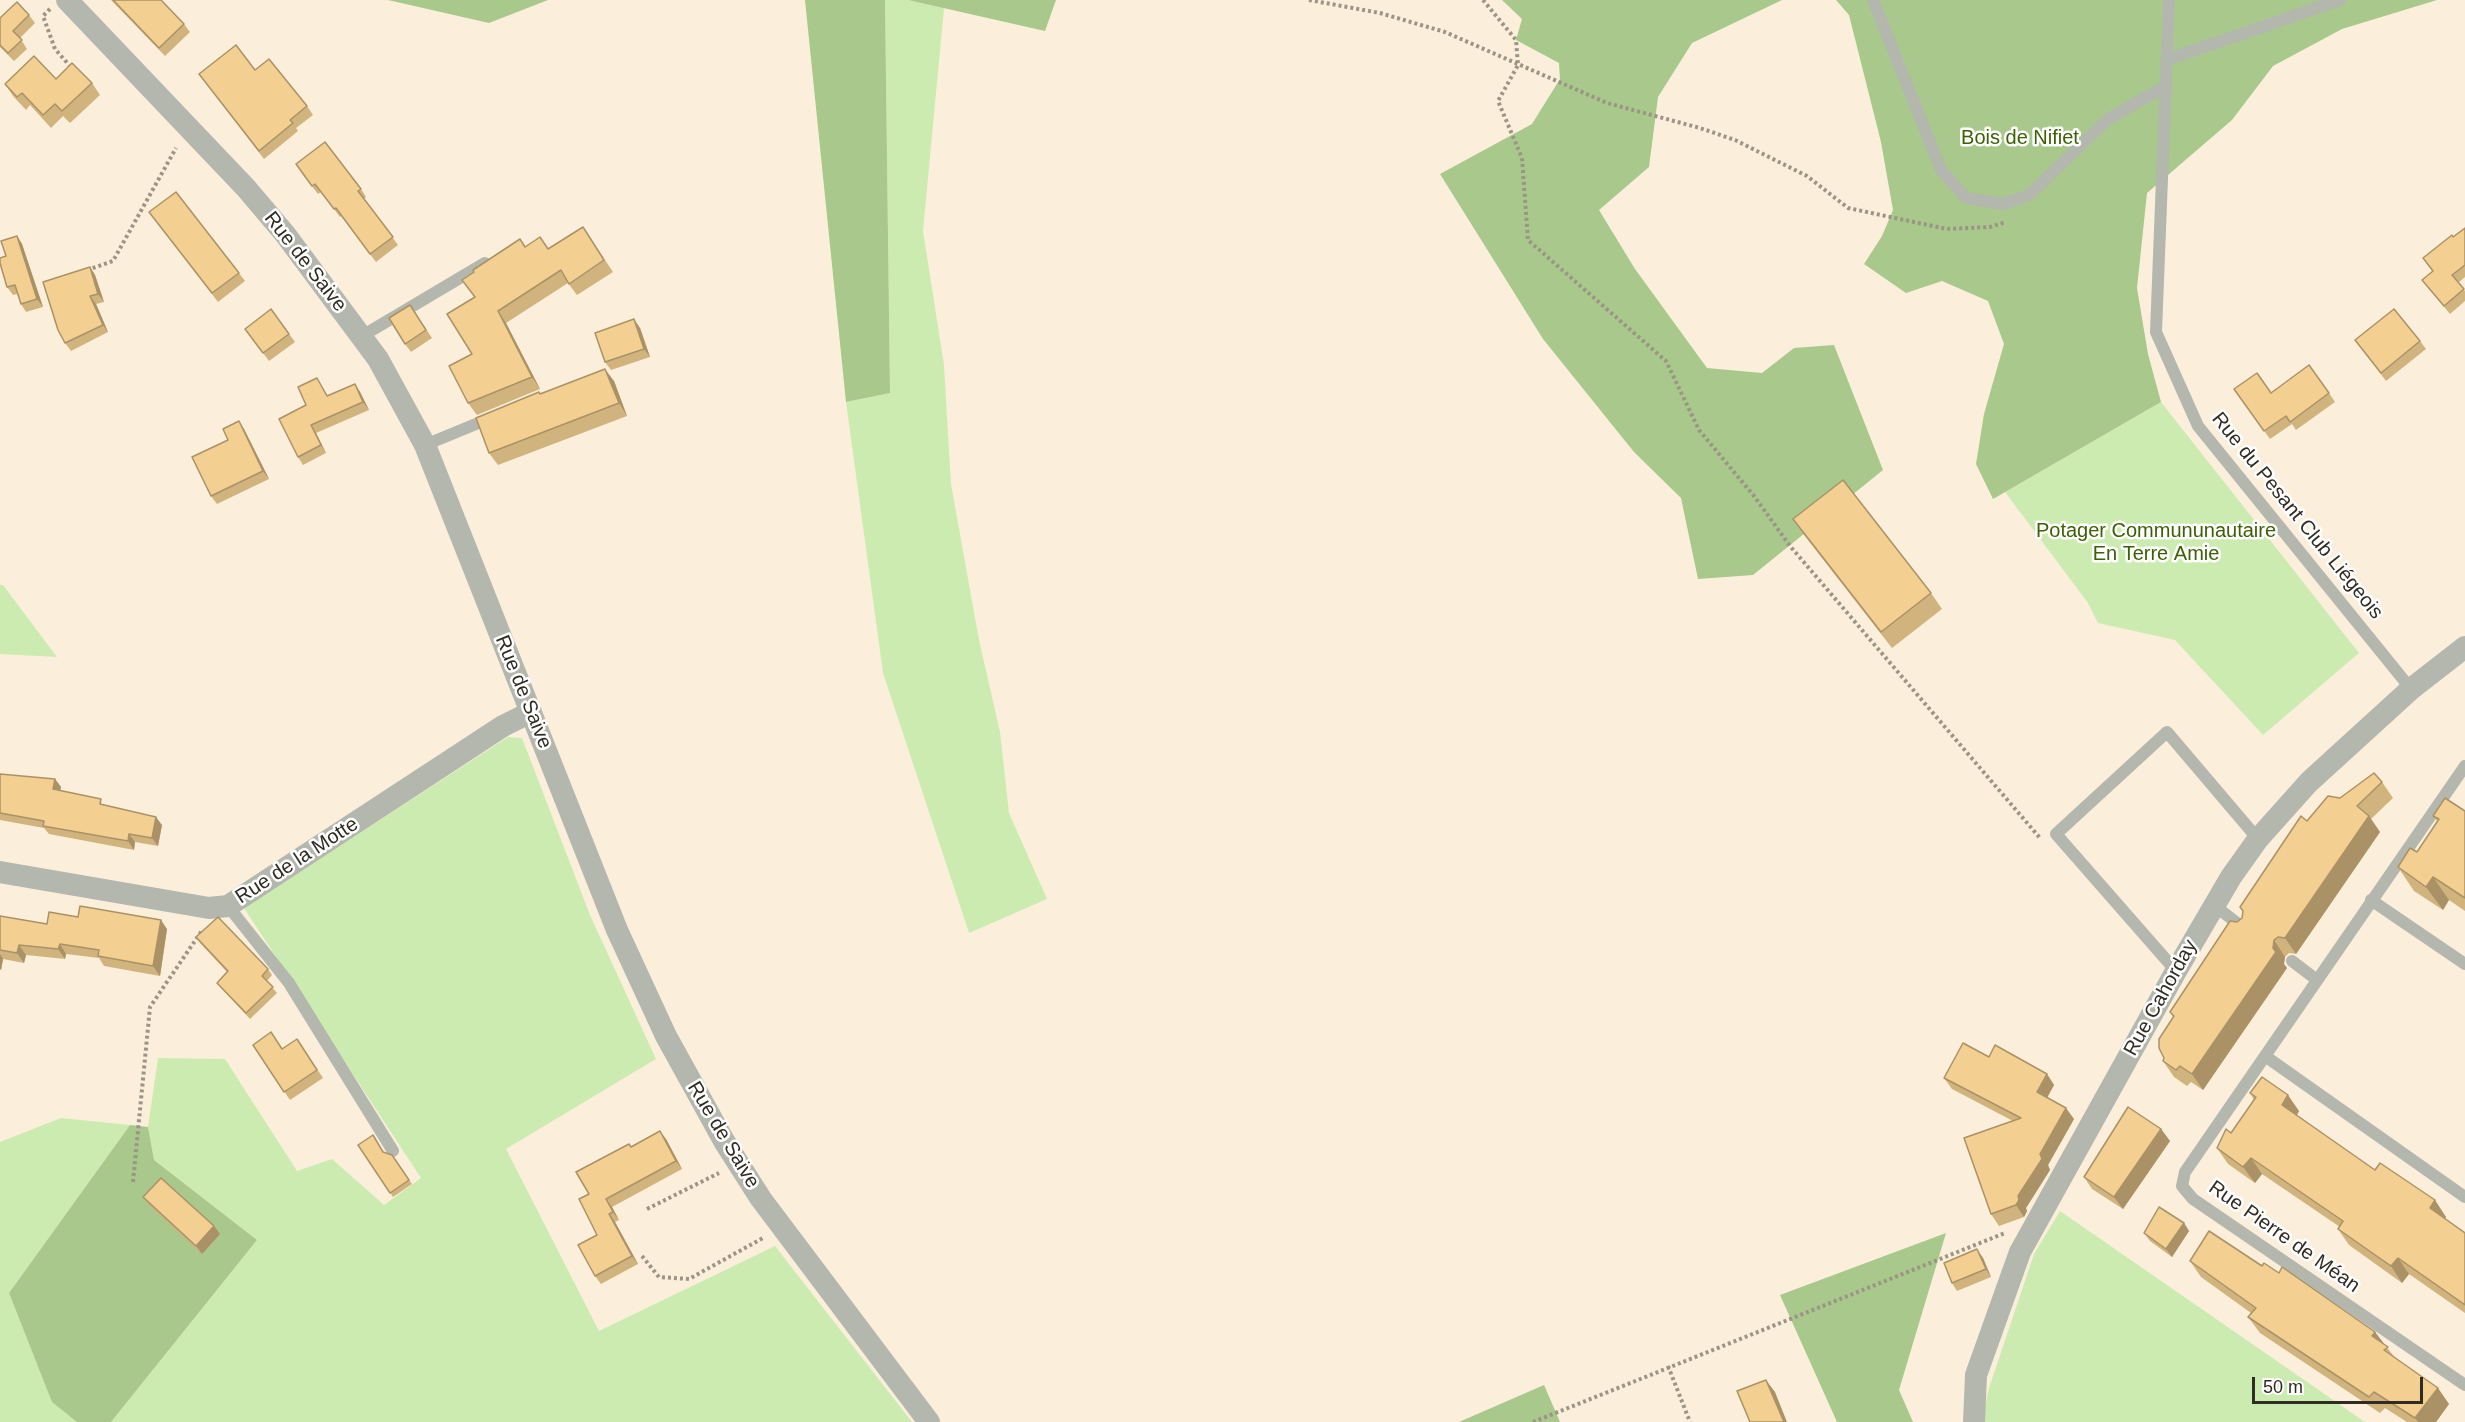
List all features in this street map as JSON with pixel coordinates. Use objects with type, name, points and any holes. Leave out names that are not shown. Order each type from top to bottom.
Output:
[{"type":"street","name":"Rue de Saive","points":[[59,4],[189,126],[246,188],[285,234],[378,359],[425,445],[617,930],[666,1036],[738,1163],[782,1227],[929,1422]]},
{"type":"street","name":"Rue Cahorday","points":[[1974,1422],[1976,1375],[2020,1252],[2176,971],[2215,906],[2259,839],[2309,782],[2412,689],[2465,647]]},
{"type":"street","name":"Rue de la Motte","points":[[0,872],[218,907],[503,726],[531,712]]},
{"type":"lane","points":[[1873,0],[1941,170],[1966,198],[2002,204],[2029,195],[2108,120],[2164,86]]},
{"type":"lane","name":"Rue du Pesant Club Liégeois","points":[[2169,0],[2156,332],[2198,426],[2412,689]]},
{"type":"lane","points":[[2166,60],[2340,0]]},
{"type":"lane","points":[[362,336],[500,254]]},
{"type":"lane","points":[[425,445],[503,413]]},
{"type":"lane","points":[[2176,971],[2056,834],[2166,732],[2259,839]]},
{"type":"lane","points":[[2465,766],[2265,1056],[2465,1197]]},
{"type":"lane","points":[[2371,900],[2465,964]]},
{"type":"lane","points":[[2215,906],[2246,930]]},
{"type":"lane","points":[[218,907],[289,983],[393,1151]]},
{"type":"lane","points":[[2292,961],[2317,980]]},
{"type":"lane","name":"Rue Pierre de Méan","points":[[2265,1056],[2185,1172],[2182,1186],[2193,1199],[2465,1385]]},
{"type":"path","points":[[1309,0],[1380,13],[1445,32],[1607,104],[1700,128],[1735,140],[1807,176],[1848,208],[1947,229],[1990,226],[2008,222]]},
{"type":"path","points":[[1483,0],[1516,40],[1518,65],[1498,101],[1522,158],[1528,240],[1666,361],[1699,430],[1754,496],[1790,546],[2044,843]]},
{"type":"path","points":[[59,4],[43,16],[55,49],[69,64]]},
{"type":"path","points":[[84,270],[114,261],[189,126]]},
{"type":"path","points":[[133,1182],[150,1007],[218,907]]},
{"type":"path","points":[[647,1209],[738,1163]]},
{"type":"path","points":[[642,1256],[659,1277],[689,1279],[782,1227]]},
{"type":"path","points":[[1533,1422],[2012,1229]]},
{"type":"path","points":[[1668,1366],[1690,1422]]},
{"type":"green space","points":[[388,0],[548,0],[489,23]]},
{"type":"green space","points":[[805,0],[885,0],[890,393],[846,402]]},
{"type":"green space","points":[[885,0],[908,0],[944,8],[923,231],[944,365],[951,484],[979,640],[1000,732],[1009,813],[1047,899],[969,933],[883,673],[846,402],[890,393]]},
{"type":"green space","points":[[908,0],[1056,0],[1045,31]]},
{"type":"green space","points":[[1502,0],[1782,0],[1692,43],[1658,97],[1649,167],[1599,210],[1635,269],[1707,368],[1762,373],[1794,348],[1834,345],[1883,470],[1753,575],[1698,579],[1681,498],[1634,452],[1543,339],[1440,174],[1532,124],[1560,79],[1559,63],[1516,40],[1522,19]]},
{"type":"green space","name":"Bois de Nifiet","points":[[1836,0],[2437,0],[2342,29],[2273,66],[2232,120],[2147,193],[2137,288],[2148,354],[2161,402],[1993,499],[1976,464],[1984,414],[2004,344],[1988,301],[1942,281],[1906,293],[1864,264],[1882,236],[1893,210],[1881,142],[1849,15]]},
{"type":"green space","name":"Potager Commununautaire En Terre Amie","points":[[2161,402],[2359,653],[2263,735],[2175,640],[2098,623],[2088,603],[2005,492]]},
{"type":"green space","points":[[0,585],[3,585],[57,657],[0,654]]},
{"type":"green space","points":[[508,737],[522,738],[590,915],[656,1059],[506,1149],[599,1331],[775,1246],[912,1422],[111,1422],[257,1240],[154,1160],[148,1127],[158,1058],[225,1059],[297,1171],[332,1159],[384,1205],[421,1178],[244,908]]},
{"type":"green space","points":[[61,1118],[130,1125],[9,1293],[52,1401],[77,1422],[0,1422],[0,1142]]},
{"type":"green space","points":[[130,1125],[148,1127],[154,1160],[257,1240],[111,1422],[77,1422],[52,1402],[9,1293]]},
{"type":"green space","points":[[2060,1211],[2365,1422],[1982,1422],[1989,1388],[2034,1254]]},
{"type":"green space","points":[[1946,1233],[1899,1390],[1913,1422],[1837,1422],[1780,1295]]},
{"type":"green space","points":[[1544,1385],[1560,1422],[1459,1422]]},
{"type":"building","points":[[113,0],[161,0],[184,24],[159,48]]},
{"type":"building","points":[[17,2],[29,15],[13,31],[22,40],[8,53],[0,45],[0,18]]},
{"type":"building","points":[[236,45],[255,70],[269,59],[307,106],[290,120],[293,123],[259,151],[199,74]]},
{"type":"building","points":[[34,56],[56,79],[72,63],[92,83],[62,111],[55,104],[43,115],[22,93],[17,97],[5,84]]},
{"type":"building","points":[[325,142],[361,189],[358,191],[393,237],[370,254],[336,208],[334,209],[315,184],[312,186],[296,164]]},
{"type":"building","points":[[176,192],[239,273],[212,293],[149,212]]},
{"type":"building","points":[[583,227],[604,260],[569,284],[561,270],[498,311],[532,377],[468,403],[449,366],[472,354],[447,314],[475,297],[462,280],[474,272],[473,270],[520,239],[525,247],[540,237],[548,249]]},
{"type":"building","points":[[2465,228],[2465,265],[2452,275],[2464,289],[2444,306],[2422,280],[2433,271],[2423,258],[2452,235],[2453,237]]},
{"type":"building","points":[[17,236],[37,299],[21,304],[15,285],[7,287],[0,263],[0,258],[6,256],[1,241]]},
{"type":"building","points":[[90,267],[98,294],[90,296],[103,325],[65,343],[58,330],[43,282]]},
{"type":"building","points":[[410,305],[426,330],[405,344],[389,318]]},
{"type":"building","points":[[271,309],[289,334],[263,353],[245,329]]},
{"type":"building","points":[[2394,309],[2420,341],[2381,373],[2355,340]]},
{"type":"building","points":[[634,319],[644,349],[605,362],[595,333]]},
{"type":"building","points":[[2309,365],[2329,393],[2290,422],[2286,416],[2264,431],[2234,389],[2257,373],[2271,393]]},
{"type":"building","points":[[605,369],[619,403],[489,453],[476,418],[539,392],[540,394]]},
{"type":"building","points":[[317,378],[327,396],[355,384],[363,402],[311,425],[321,445],[298,457],[279,419],[306,405],[298,387]]},
{"type":"building","points":[[239,421],[263,471],[211,496],[192,457],[228,440],[223,429]]},
{"type":"building","points":[[1843,480],[1931,593],[1881,632],[1793,519]]},
{"type":"building","points":[[2374,773],[2382,782],[2357,806],[2369,816],[2285,938],[2278,937],[2274,940],[2273,948],[2276,952],[2192,1074],[2180,1066],[2176,1070],[2163,1061],[2159,1039],[2174,1016],[2170,1012],[2230,921],[2237,922],[2242,918],[2243,911],[2240,907],[2301,816],[2307,821],[2328,796],[2340,798]]},
{"type":"building","points":[[0,774],[55,779],[53,789],[101,799],[100,804],[156,817],[152,838],[129,834],[128,841],[43,826],[44,821],[0,813]]},
{"type":"building","points":[[2445,798],[2465,811],[2465,898],[2433,877],[2426,887],[2398,867],[2410,848],[2417,852],[2439,819],[2433,816]]},
{"type":"building","points":[[80,906],[161,920],[153,966],[98,956],[99,950],[60,944],[58,949],[19,945],[17,953],[0,950],[0,916],[47,924],[49,912],[78,917]]},
{"type":"building","points":[[218,917],[268,969],[262,976],[273,987],[246,1013],[217,983],[228,971],[196,937]]},
{"type":"building","points":[[271,1032],[282,1049],[297,1039],[317,1070],[284,1092],[253,1045]]},
{"type":"building","points":[[1963,1043],[1989,1057],[1995,1045],[2047,1074],[2037,1092],[2066,1108],[2040,1154],[2042,1159],[2018,1196],[2019,1200],[2016,1205],[1991,1214],[1964,1138],[2021,1118],[1944,1078]]},
{"type":"building","points":[[2262,1077],[2288,1095],[2282,1105],[2375,1170],[2380,1163],[2435,1200],[2430,1208],[2465,1233],[2465,1305],[2398,1258],[2391,1266],[2338,1229],[2343,1221],[2251,1158],[2243,1167],[2217,1148],[2226,1129],[2231,1133],[2256,1097],[2250,1093]]},
{"type":"building","points":[[2128,1107],[2161,1129],[2114,1197],[2084,1177]]},
{"type":"building","points":[[660,1131],[676,1161],[606,1199],[613,1212],[609,1214],[632,1256],[595,1276],[578,1245],[597,1235],[579,1199],[589,1194],[576,1172],[629,1144],[631,1147]]},
{"type":"building","points":[[373,1135],[383,1152],[392,1155],[409,1180],[390,1193],[358,1145]]},
{"type":"building","points":[[161,1178],[214,1226],[196,1246],[143,1197]]},
{"type":"building","points":[[2159,1207],[2184,1223],[2166,1249],[2144,1233]]},
{"type":"building","points":[[2209,1231],[2262,1266],[2264,1263],[2279,1273],[2282,1267],[2375,1332],[2372,1336],[2388,1347],[2384,1350],[2438,1388],[2415,1418],[2374,1392],[2369,1397],[2248,1317],[2256,1308],[2190,1261]]},
{"type":"building","points":[[1977,1249],[1986,1269],[1952,1283],[1944,1263]]},
{"type":"building","points":[[1766,1380],[1784,1422],[1750,1422],[1737,1391]]}]
